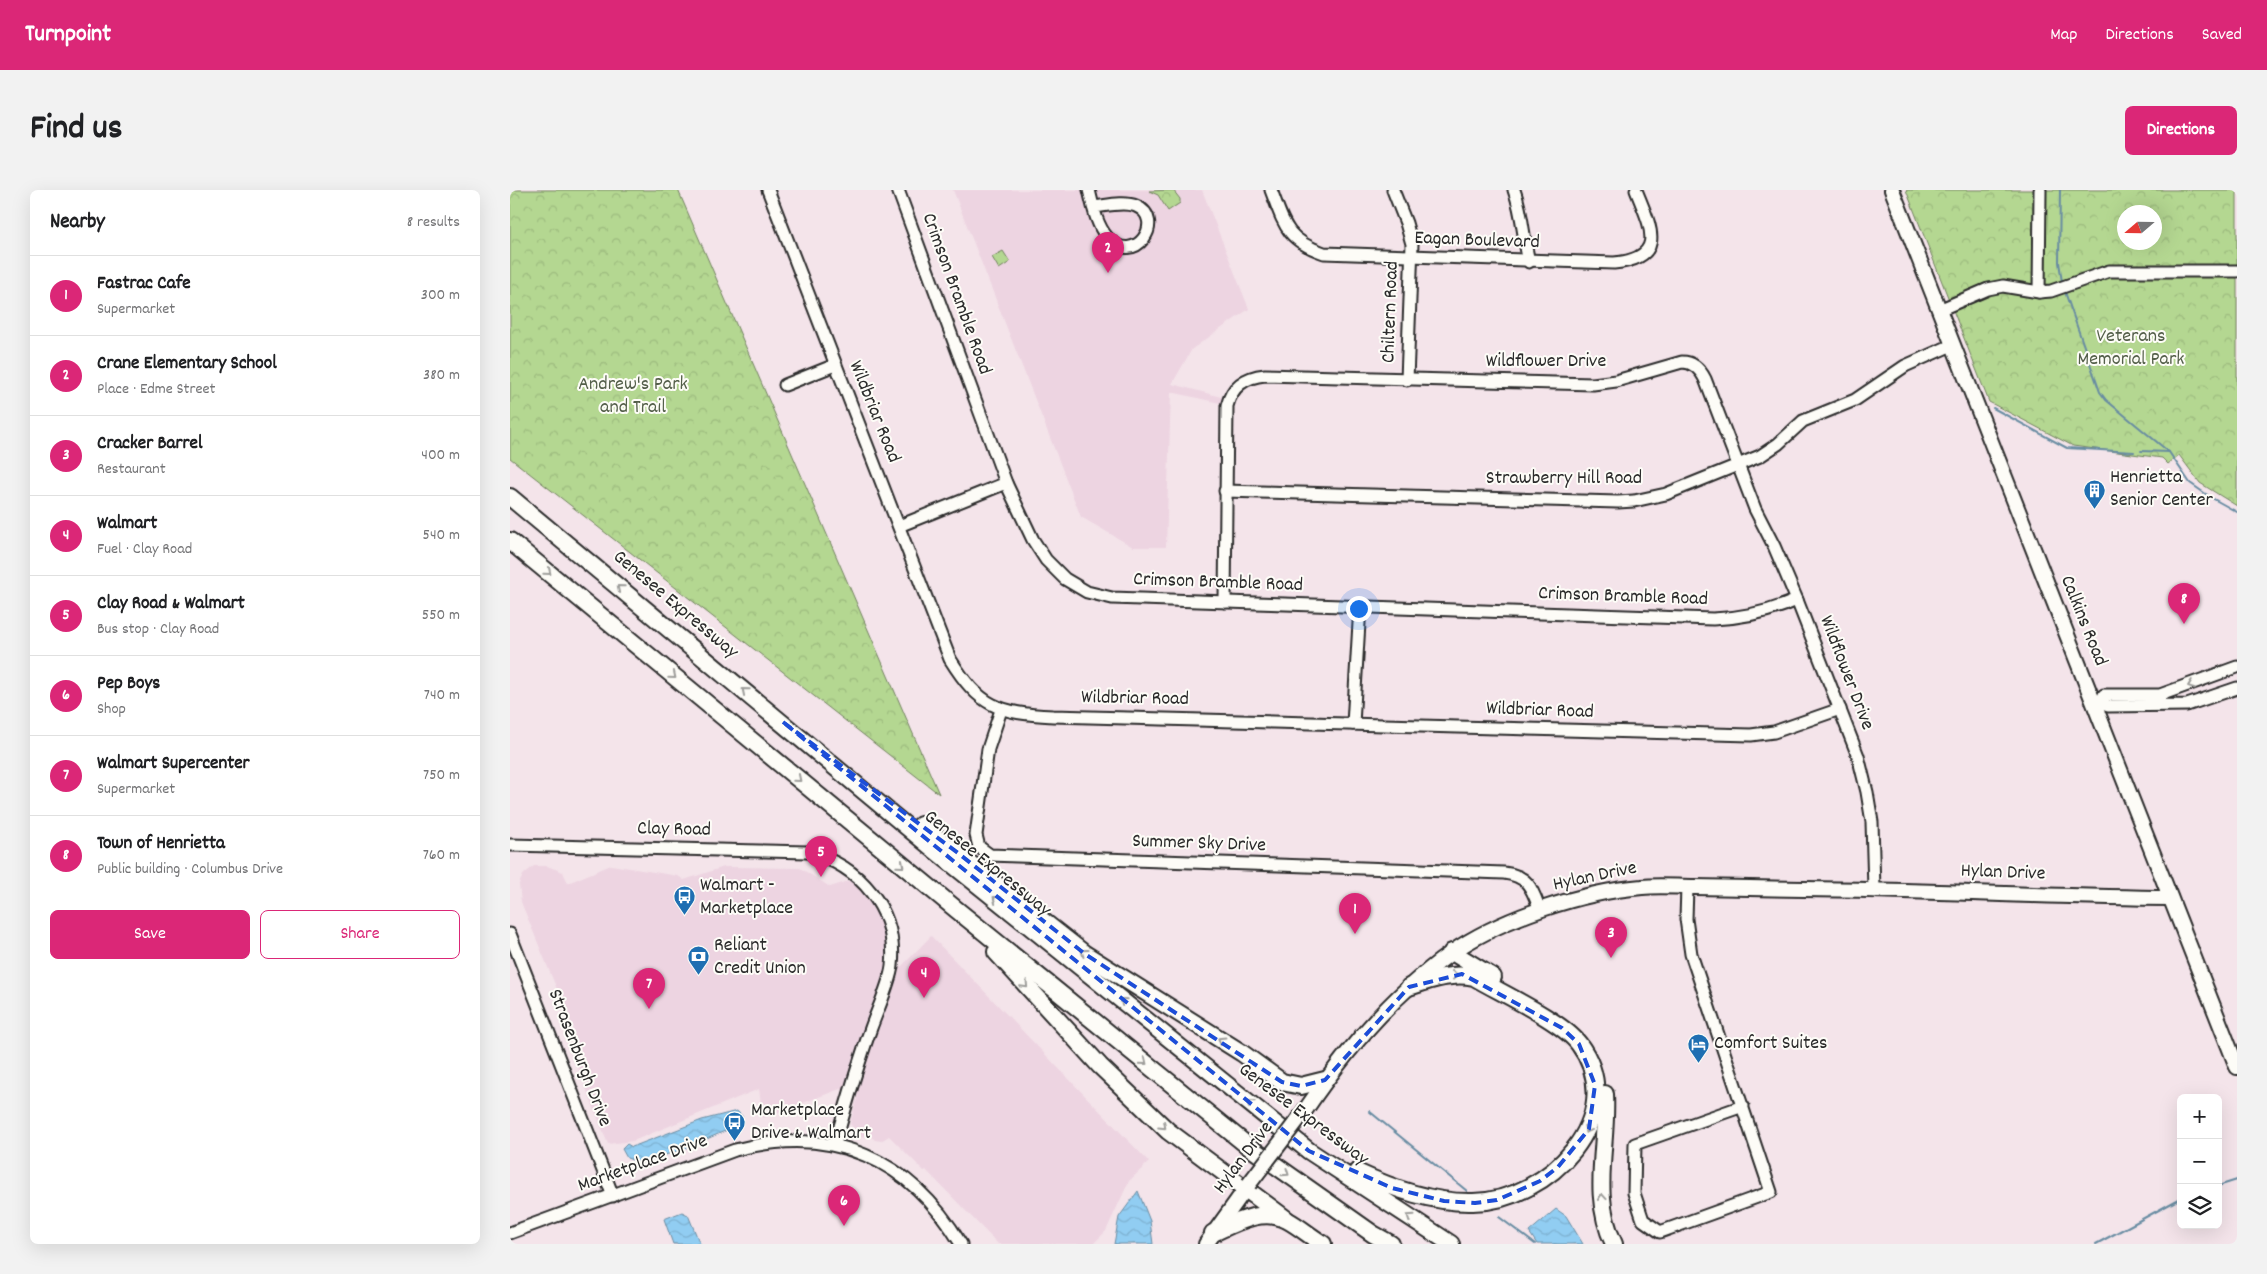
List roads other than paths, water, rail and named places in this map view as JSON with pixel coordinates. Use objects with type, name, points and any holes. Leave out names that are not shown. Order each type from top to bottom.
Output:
[{"type":"highway","name":"Genesee Expressway","points":[[510,497],[936,851],[1309,1151],[1451,1244]]},
{"type":"highway","points":[[510,541],[957,910],[1248,1146],[1373,1234],[1391,1244]]},
{"type":"highway","points":[[783,722],[958,853],[1085,954],[1242,1053],[1282,1082],[1301,1086],[1325,1080]]},
{"type":"highway","points":[[957,910],[1100,1066],[1168,1131],[1247,1187],[1286,1219],[1323,1244]]},
{"type":"highway","points":[[1452,952],[1569,1022],[1588,1040],[1604,1077],[1605,1099],[1601,1198],[1607,1229],[1614,1244]]},
{"type":"highway","points":[[1309,1151],[1392,1188],[1444,1200],[1475,1203],[1497,1200],[1519,1192],[1540,1181],[1558,1167],[1589,1129],[1594,1110],[1595,1086],[1589,1062],[1579,1044],[1562,1028],[1462,974],[1409,987]]},
{"type":"highway","points":[[1209,1239],[1244,1218],[1267,1215],[1286,1219]]},
{"type":"main road","name":"Calkins Road","points":[[1892,190],[1952,345],[2098,702],[2170,898],[2237,1067]]},
{"type":"main road","name":"Hylan Drive","points":[[1209,1239],[1306,1109],[1325,1080],[1374,1021],[1409,987],[1452,952],[1494,930],[1540,910],[1603,892],[1645,886],[1874,889],[2170,898]]},
{"type":"street","name":"Wildbriar Road","points":[[768,190],[950,659],[973,690],[1001,710],[1028,715],[1053,716],[1751,735],[1774,732],[1840,709]]},
{"type":"street","name":"Crimson Bramble Road","points":[[898,190],[1006,483],[1038,549],[1055,570],[1075,586],[1112,598],[1713,619],[1758,614],[1797,600]]},
{"type":"street","points":[[1089,190],[1093,207],[1096,218],[1106,236],[1116,245],[1127,248],[1138,244],[1146,237],[1149,226],[1146,217],[1137,206],[1130,204],[1093,207]]},
{"type":"street","name":"Eagan Boulevard","points":[[1271,190],[1291,234],[1300,243],[1310,248],[1332,253],[1529,262],[1614,263],[1625,262],[1641,256],[1650,246],[1652,232],[1636,190]]},
{"type":"street","name":"Chiltern Road","points":[[1393,190],[1410,234],[1412,257],[1407,380]]},
{"type":"street","points":[[1514,190],[1522,212],[1529,262]]},
{"type":"street","points":[[2039,292],[2040,190]]},
{"type":"street","points":[[1939,310],[1988,289],[2004,286],[2039,292],[2051,291],[2098,274],[2116,271],[2237,271]]},
{"type":"street","name":"Strawberry Hill Road","points":[[1225,491],[1626,501],[1666,494],[1760,456],[1778,444],[1803,421],[1855,400],[1905,366],[1952,345]]},
{"type":"street","name":"Wildflower Drive","points":[[1225,602],[1227,406],[1232,391],[1241,382],[1256,376],[1265,375],[1593,384],[1616,381],[1682,362],[1690,363],[1702,373],[1755,509],[1774,546],[1797,600],[1858,756],[1867,792],[1873,836],[1874,889]]},
{"type":"street","points":[[785,385],[835,365]]},
{"type":"street","points":[[899,526],[1006,483]]},
{"type":"street","points":[[1353,724],[1360,606]]},
{"type":"street","points":[[2237,667],[2165,694],[2104,695],[2098,702],[2108,706],[2187,705],[2237,688]]},
{"type":"street","name":"Summer Sky Drive","points":[[1001,710],[988,749],[976,835],[979,847],[990,855],[1504,873],[1514,874],[1527,882],[1540,910]]},
{"type":"street","name":"Clay Road","points":[[510,845],[807,852],[825,856],[866,887],[879,901],[890,928],[892,967],[851,1084],[835,1144]]},
{"type":"street","points":[[1687,887],[1686,919],[1691,954],[1743,1106],[1771,1192],[1660,1232],[1643,1220],[1634,1193],[1635,1144],[1743,1106]]},
{"type":"street","name":"Strasenburgh Drive","points":[[510,934],[613,1196]]},
{"type":"street","name":"Marketplace Drive","points":[[510,1233],[719,1156],[761,1143],[797,1141],[835,1144],[876,1161],[906,1178],[935,1205],[962,1244]]},
{"type":"water","points":[[737,1111],[742,1116],[743,1123],[684,1149],[640,1163],[627,1158],[622,1149],[627,1144],[632,1147],[702,1120]]},
{"type":"water","points":[[1138,1191],[1150,1221],[1153,1244],[1114,1244],[1119,1217]]},
{"type":"water","points":[[1556,1209],[1566,1216],[1583,1244],[1537,1244],[1529,1232]]},
{"type":"water","points":[[682,1212],[688,1215],[700,1244],[673,1244],[664,1219]]},
{"type":"waterway","points":[[2060,190],[2059,262],[2062,282]]},
{"type":"waterway","points":[[2065,292],[2100,392],[2106,400],[2169,452],[2190,483],[2237,512]]},
{"type":"waterway","points":[[1993,408],[2067,448],[2134,452]]},
{"type":"waterway","points":[[2141,451],[2169,452]]},
{"type":"waterway","points":[[1369,1111],[1467,1191]]},
{"type":"waterway","points":[[2222,1185],[2237,1180]]},
{"type":"waterway","points":[[2096,1244],[2177,1200]]},
{"type":"waterway","points":[[1499,1217],[1535,1244]]},
{"type":"place","name":"Crane Elementary School","points":[[1108,273]]},
{"type":"place","name":"Henrietta Senior Center","points":[[2094,509]]},
{"type":"place","name":"Town of Henrietta","points":[[2184,624]]},
{"type":"place","name":"Clay Road & Walmart","points":[[821,877]]},
{"type":"place","name":"Walmart - Marketplace","points":[[684,916]]},
{"type":"place","name":"Fastrac Cafe","points":[[1355,934]]},
{"type":"place","name":"Cracker Barrel","points":[[1611,958]]},
{"type":"place","name":"Reliant Credit Union","points":[[698,976]]},
{"type":"place","name":"Walmart","points":[[924,998]]},
{"type":"place","name":"Walmart Supercenter","points":[[649,1009]]},
{"type":"place","name":"Comfort Suites","points":[[1698,1063]]},
{"type":"place","name":"Marketplace Drive & Walmart","points":[[735,1142]]},
{"type":"place","name":"Pep Boys","points":[[844,1226]]},
{"type":"park label","name":"Veterans Memorial Park","points":[[2131,348]]},
{"type":"park label","name":"Andrew's Park and Trail","points":[[633,396]]}]
